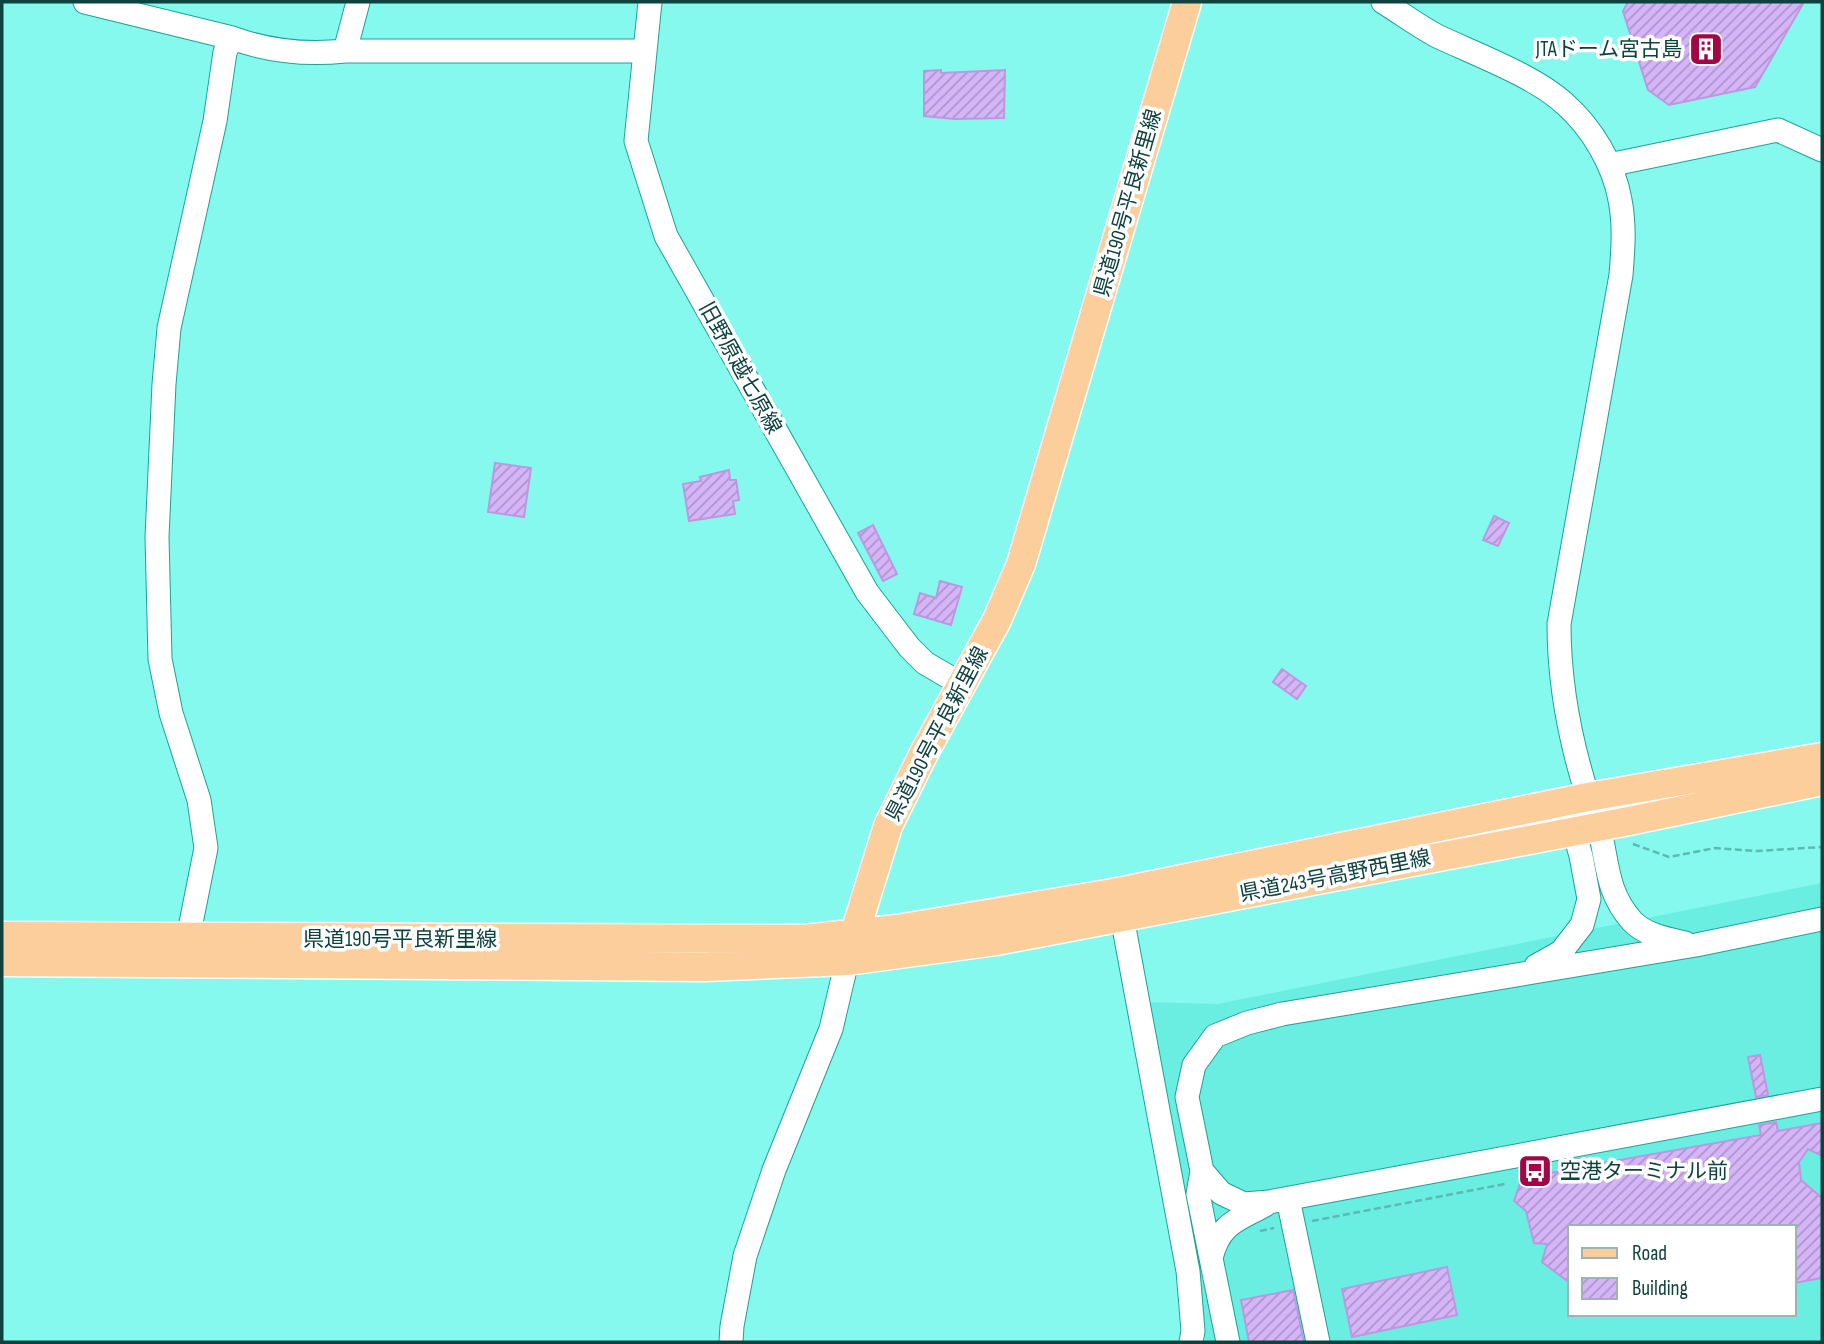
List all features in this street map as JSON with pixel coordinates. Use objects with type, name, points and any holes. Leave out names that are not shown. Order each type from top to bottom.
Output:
[{"type":"main road","name":"県道190号平良新里線","points":[[850,948],[888,826],[997,620],[1021,564],[1187,2]]},
{"type":"main road","name":"県道243号高野西里線","points":[[850,948],[1588,797],[1822,757]]},
{"type":"main road","name":"県道243号高野西里線","points":[[850,948],[996,941],[1592,836],[1822,781]]},
{"type":"main road","name":"県道190号平良新里線","points":[[2,936],[804,939],[850,948]]},
{"type":"main road","name":"県道190号平良新里線","points":[[2,962],[705,967],[850,948]]},
{"type":"street","points":[[85,2],[255,46],[319,54],[345,51],[645,51]]},
{"type":"street","points":[[345,51],[358,2]]},
{"type":"street","name":"旧野原越七原線","points":[[650,2],[636,141],[666,236],[867,592],[909,647],[925,663],[961,684]]},
{"type":"street","points":[[1383,2],[1434,34],[1512,71],[1565,103],[1600,147],[1609,164],[1620,198],[1624,234],[1621,275],[1559,624],[1559,665],[1563,694],[1588,797],[1592,836],[1614,897],[1634,923],[1660,938],[1696,945]]},
{"type":"street","points":[[188,938],[206,848],[199,800],[171,713],[160,659],[157,537],[164,384],[169,328],[215,121],[225,52],[232,38]]},
{"type":"street","points":[[1609,164],[1778,130],[1822,150]]},
{"type":"street","points":[[1525,972],[1561,952],[1582,925],[1589,899],[1581,856],[1592,836]]},
{"type":"street","points":[[1122,917],[1188,1271],[1193,1331],[1191,1342]]},
{"type":"street","points":[[1228,1342],[1198,1194],[1202,1171],[1187,1097],[1194,1065],[1215,1036],[1247,1023],[1282,1014],[1696,945],[1822,919]]},
{"type":"street","points":[[731,1342],[745,1256],[774,1170],[831,1029],[850,948]]},
{"type":"street","points":[[1202,1171],[1221,1193],[1244,1203],[1279,1201],[1822,1099]]},
{"type":"street","points":[[1279,1201],[1293,1224],[1318,1342]]},
{"type":"street","points":[[1211,1258],[1216,1239],[1224,1229],[1279,1201]]},
{"type":"path","points":[[1592,836],[1634,844],[1669,857],[1715,848],[1757,851],[1822,847]]},
{"type":"path","points":[[1254,1232],[1505,1184]]},
{"type":"shaded area","points":[[1822,883],[1822,1342],[1206,1342],[1147,1002],[1217,1004]]},
{"type":"building","name":"JTAドーム宮古島","points":[[1628,2],[1804,2],[1755,87],[1669,105],[1648,90],[1623,11]]},
{"type":"building","points":[[941,70],[941,73],[1005,70],[1004,118],[955,119],[924,116],[924,71]]},
{"type":"building","points":[[495,463],[531,468],[524,517],[488,512]]},
{"type":"building","points":[[729,470],[730,480],[736,480],[739,500],[733,501],[735,514],[689,521],[683,484],[701,481],[700,477]]},
{"type":"building","points":[[1494,516],[1509,523],[1498,546],[1483,540]]},
{"type":"building","points":[[873,525],[897,574],[883,581],[858,533]]},
{"type":"building","points":[[940,581],[962,587],[951,625],[914,614],[920,593],[936,598]]},
{"type":"building","points":[[1282,669],[1306,686],[1297,699],[1273,682]]},
{"type":"building","points":[[1760,1055],[1768,1095],[1756,1097],[1748,1057]]},
{"type":"building","points":[[1776,1122],[1778,1131],[1822,1123],[1822,1156],[1808,1149],[1799,1162],[1801,1180],[1822,1198],[1822,1278],[1796,1283],[1796,1225],[1568,1225],[1568,1282],[1542,1262],[1547,1244],[1534,1243],[1526,1211],[1514,1201],[1522,1178],[1561,1171],[1559,1162],[1579,1159],[1580,1167],[1761,1135],[1759,1125]]},
{"type":"building","points":[[1447,1267],[1457,1315],[1352,1337],[1342,1289]]},
{"type":"building","points":[[1293,1290],[1304,1342],[1249,1342],[1241,1300]]},
{"type":"place","name":"JTAドーム宮古島","points":[[1706,49]]},
{"type":"place","name":"空港ターミナル前","points":[[1535,1171]]}]
